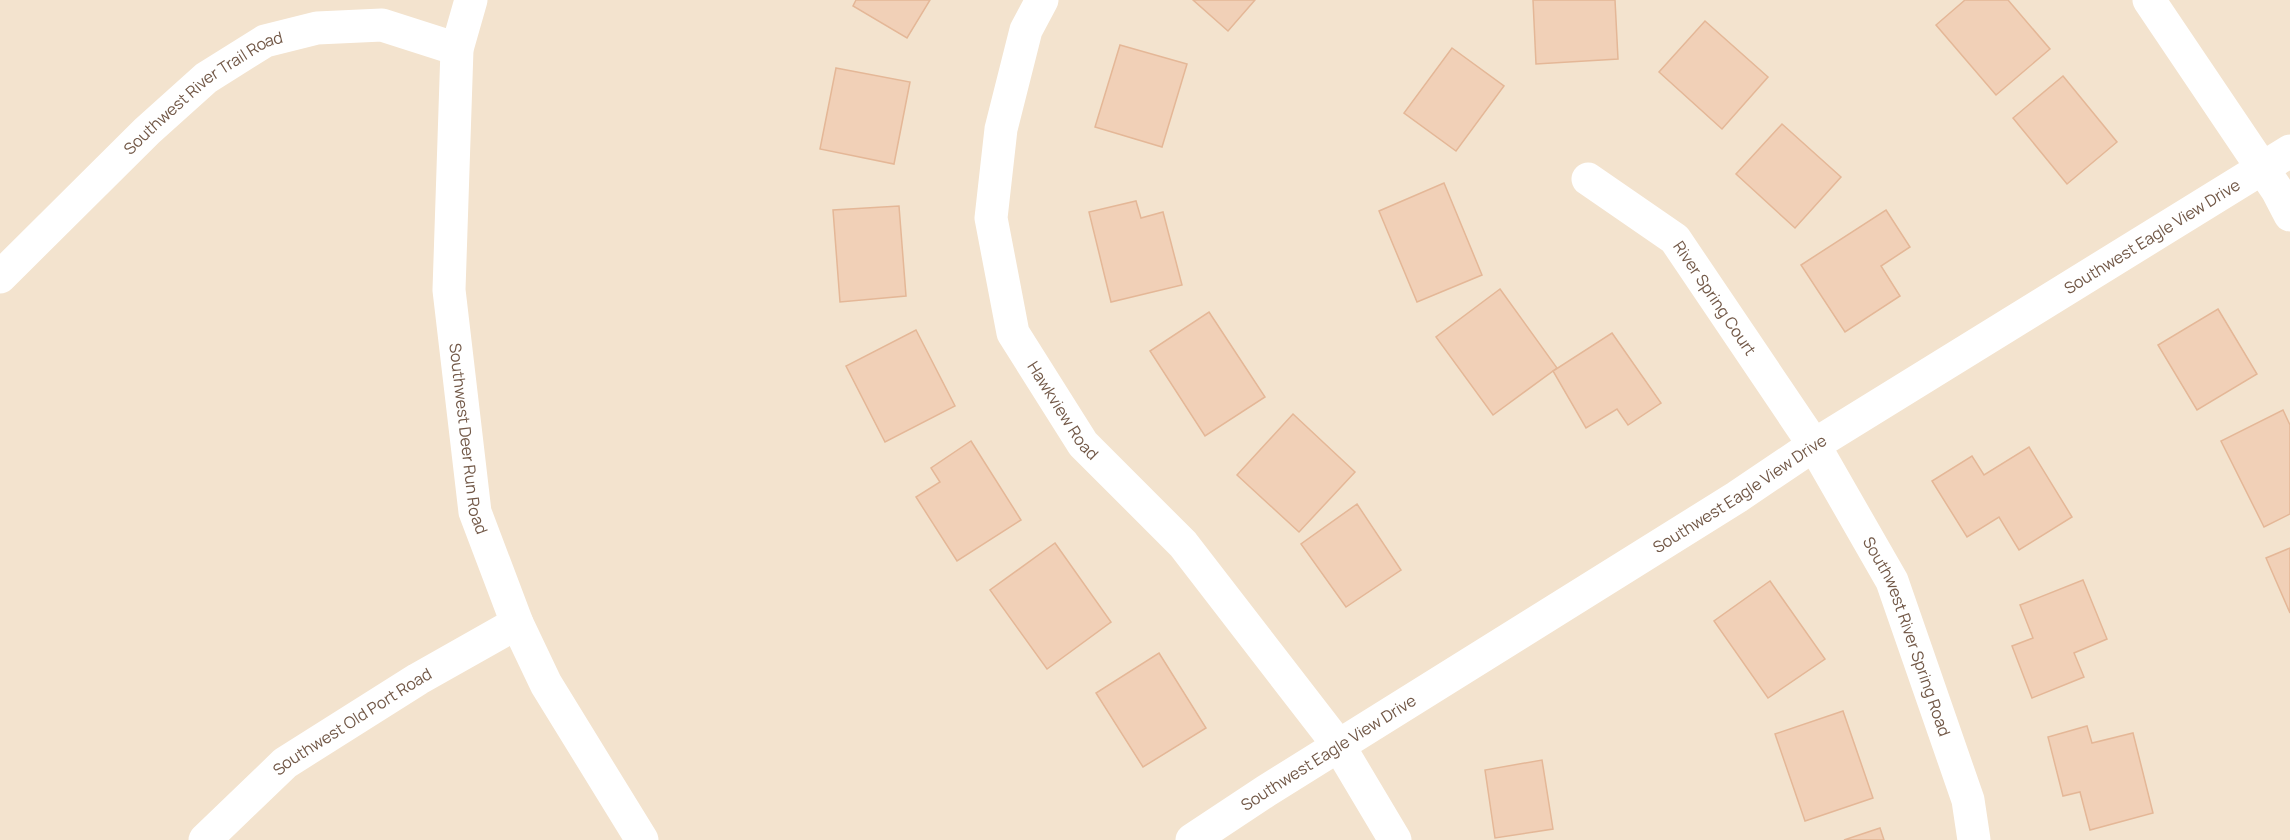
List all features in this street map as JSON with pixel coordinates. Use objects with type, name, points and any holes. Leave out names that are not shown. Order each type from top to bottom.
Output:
[{"type":"street","name":"Southwest Deer Run Road","points":[[471,0],[457,49],[449,290],[475,512],[517,623],[546,684],[642,840]]},
{"type":"street","name":"Hawkview Road","points":[[1042,0],[1026,30],[1001,129],[991,218],[1013,333],[1083,444],[1183,544],[1339,746],[1395,840]]},
{"type":"street","points":[[2149,0],[2277,190],[2290,215]]},
{"type":"street","name":"Southwest River Trail Road","points":[[0,278],[147,130],[206,78],[265,41],[317,28],[382,25],[457,49]]},
{"type":"street","name":"Southwest Eagle View Drive","points":[[1192,840],[1737,497],[1814,445],[2290,151]]},
{"type":"street","name":"River Spring Court","points":[[1588,178],[1675,238],[1814,445]]},
{"type":"street","name":"Southwest River Spring Road","points":[[1814,445],[1892,581],[1968,800],[1974,840]]},
{"type":"street","name":"Southwest Old Port Road","points":[[205,840],[285,764],[418,679],[517,623]]},
{"type":"shaded area","points":[[0,0],[2290,0],[2290,840],[0,840]]},
{"type":"building","points":[[856,0],[930,0],[907,38],[853,6]]},
{"type":"building","points":[[1193,0],[1255,0],[1228,31]]},
{"type":"building","points":[[1533,0],[1615,0],[1618,59],[1536,64]]},
{"type":"building","points":[[1965,0],[2008,0],[2050,49],[1996,95],[1936,25]]},
{"type":"building","points":[[1705,21],[1768,77],[1722,129],[1659,72]]},
{"type":"building","points":[[1120,45],[1187,64],[1162,147],[1095,127]]},
{"type":"building","points":[[1452,48],[1504,86],[1456,151],[1404,113]]},
{"type":"building","points":[[836,68],[910,82],[894,164],[820,149]]},
{"type":"building","points":[[2063,76],[2117,142],[2067,184],[2013,118]]},
{"type":"building","points":[[1782,124],[1841,177],[1795,228],[1736,174]]},
{"type":"building","points":[[1444,183],[1482,275],[1417,302],[1379,211]]},
{"type":"building","points":[[1136,201],[1141,218],[1163,212],[1182,285],[1111,302],[1089,212]]},
{"type":"building","points":[[899,206],[906,296],[840,302],[833,210]]},
{"type":"building","points":[[1886,210],[1910,247],[1881,266],[1900,296],[1845,332],[1801,265]]},
{"type":"building","points":[[1500,289],[1557,368],[1493,415],[1436,337]]},
{"type":"building","points":[[2218,309],[2257,374],[2197,410],[2158,345]]},
{"type":"building","points":[[1209,312],[1265,397],[1205,436],[1150,351]]},
{"type":"building","points":[[916,330],[955,406],[885,442],[846,366]]},
{"type":"building","points":[[1612,333],[1661,403],[1628,425],[1617,409],[1586,428],[1553,371]]},
{"type":"building","points":[[2283,410],[2290,425],[2290,514],[2264,527],[2221,441]]},
{"type":"building","points":[[1293,414],[1355,472],[1299,532],[1237,475]]},
{"type":"building","points":[[971,441],[1021,520],[957,561],[916,497],[940,482],[931,468]]},
{"type":"building","points":[[2029,447],[2072,517],[2019,550],[1999,517],[1967,537],[1932,481],[1972,456],[1984,475]]},
{"type":"building","points":[[1357,504],[1401,570],[1346,607],[1301,544]]},
{"type":"building","points":[[1055,543],[1111,622],[1047,669],[990,590]]},
{"type":"building","points":[[2290,548],[2290,613],[2266,558]]},
{"type":"building","points":[[2083,580],[2107,639],[2074,653],[2084,677],[2032,698],[2012,646],[2033,638],[2020,605]]},
{"type":"building","points":[[1770,581],[1825,659],[1768,698],[1714,621]]},
{"type":"building","points":[[1159,653],[1206,728],[1143,767],[1096,693]]},
{"type":"building","points":[[1843,711],[1873,798],[1805,821],[1775,734]]},
{"type":"building","points":[[2087,726],[2092,743],[2133,733],[2153,813],[2090,830],[2080,792],[2063,796],[2048,737]]},
{"type":"building","points":[[1542,760],[1553,829],[1495,838],[1485,770]]},
{"type":"building","points":[[1880,828],[1884,840],[1844,840]]}]
